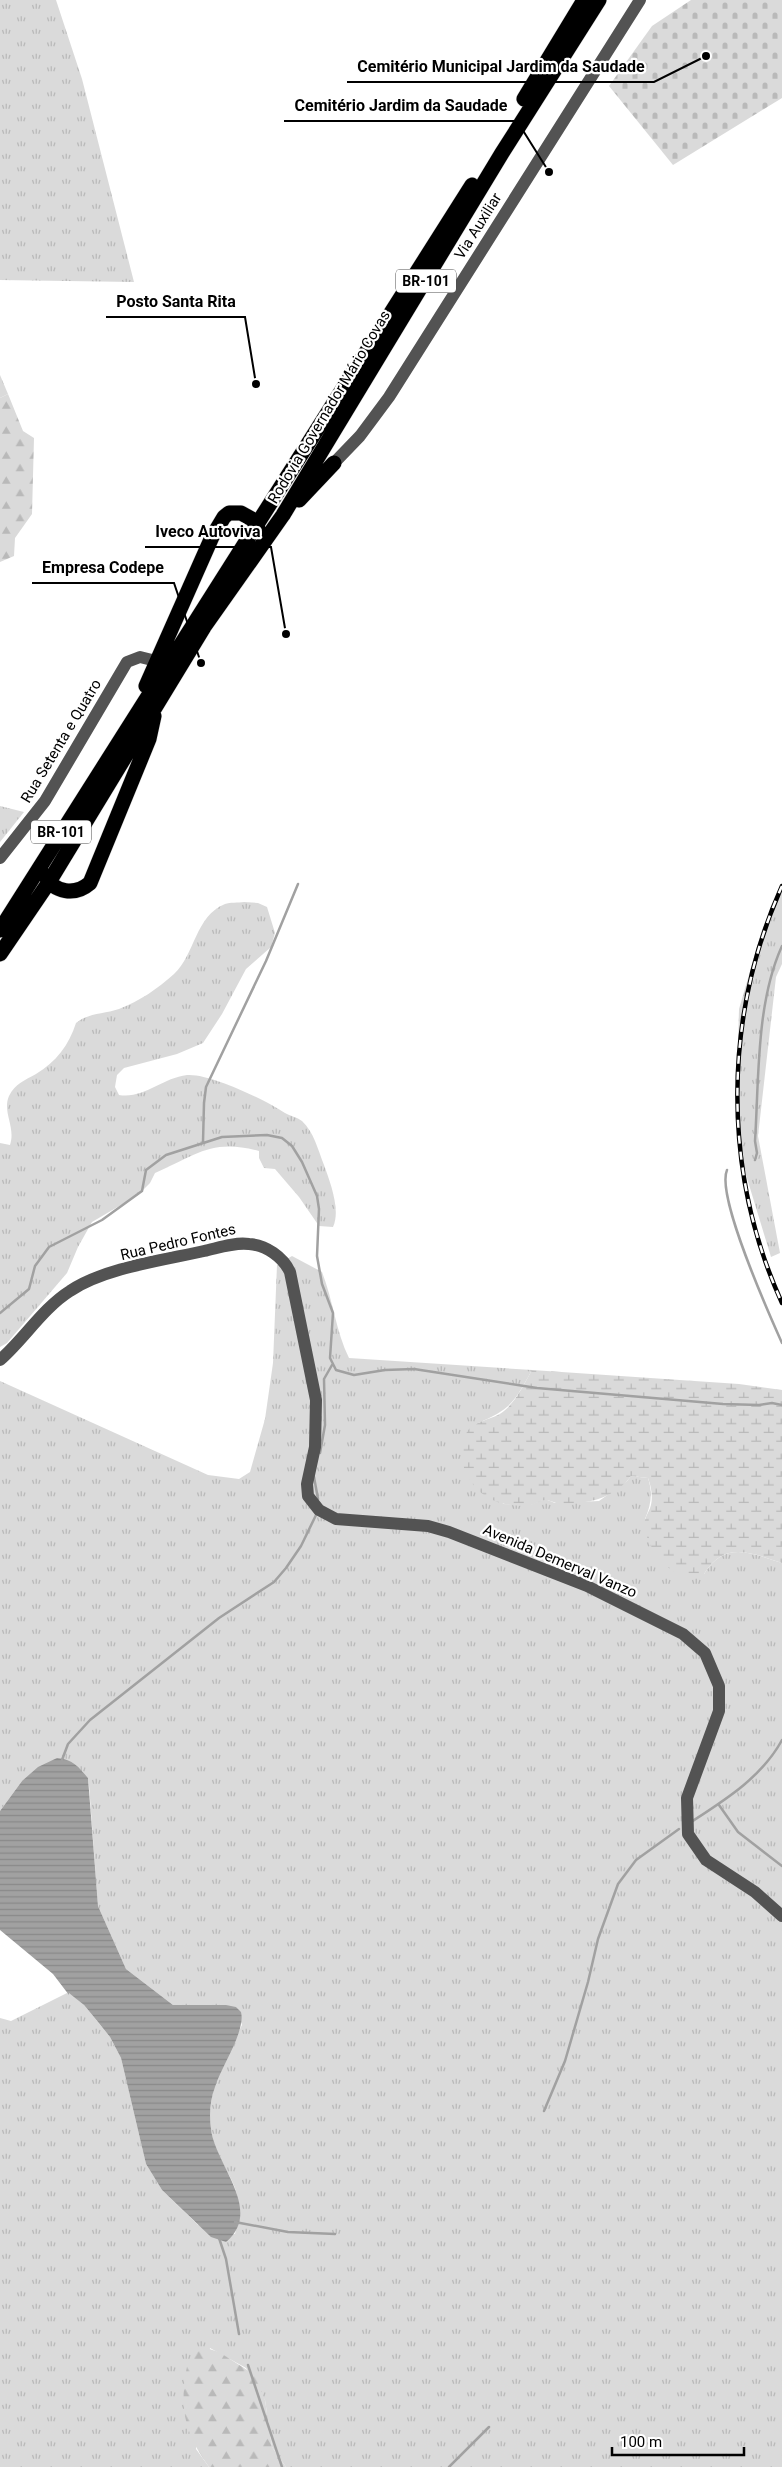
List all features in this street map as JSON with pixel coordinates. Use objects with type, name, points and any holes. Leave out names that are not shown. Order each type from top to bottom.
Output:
[{"type":"highway","name":"Rodovia Governador Mário Covas","points":[[0,954],[49,882],[150,703],[257,522],[453,214],[584,0]]},
{"type":"highway","name":"Rodovia Governador Mário Covas","points":[[0,930],[44,858],[150,703],[283,515],[502,153],[599,0]]},
{"type":"highway","points":[[316,461],[324,466],[334,462]]},
{"type":"highway","points":[[283,515],[320,480],[334,462]]},
{"type":"highway","points":[[44,858],[45,874],[49,882],[60,890],[71,892],[82,890],[96,874],[150,738],[150,703],[146,682],[228,512],[242,512],[257,522],[258,535],[250,560]]},
{"type":"street","name":"Via Auxiliar","points":[[334,462],[353,444],[388,397],[640,0]]},
{"type":"street","name":"Rua Setenta e Quatro","points":[[0,858],[45,801],[127,662],[140,657],[156,661]]},
{"type":"street","name":"Rua Pedro Fontes","points":[[0,1360],[55,1302],[81,1284],[150,1263],[237,1244],[246,1243],[259,1246],[278,1256],[290,1272],[316,1400],[315,1447],[307,1484],[308,1496],[319,1510]]},
{"type":"street","name":"Avenida Demerval Vanzo","points":[[319,1510],[336,1518],[428,1526],[449,1532],[587,1586],[683,1634],[705,1653],[719,1686],[719,1711],[687,1798],[686,1817],[688,1834],[706,1860],[755,1892],[782,1916]]},
{"type":"green space","points":[[0,0],[56,0],[82,79],[134,282],[0,280]]},
{"type":"green space","points":[[691,0],[782,0],[782,98],[673,165],[609,86],[652,26]]},
{"type":"green space","points":[[0,375],[8,394],[0,398]]},
{"type":"green space","points":[[8,394],[23,431],[34,438],[32,514],[15,538],[14,556],[0,562],[0,398]]},
{"type":"green space","points":[[0,806],[24,812],[0,842]]},
{"type":"green space","points":[[782,888],[782,964],[776,977],[758,1136],[780,1253],[771,1257],[743,1165],[737,1083],[739,1009],[762,930]]},
{"type":"green space","points":[[227,903],[258,903],[267,907],[275,933],[271,947],[246,969],[222,1014],[203,1043],[177,1054],[124,1068],[117,1075],[115,1087],[119,1095],[128,1095],[137,1094],[169,1080],[187,1075],[209,1078],[237,1088],[300,1120],[306,1125],[313,1136],[332,1188],[336,1213],[333,1227],[319,1226],[299,1197],[275,1169],[264,1168],[259,1158],[259,1151],[229,1146],[205,1150],[155,1173],[150,1183],[138,1195],[92,1222],[78,1247],[67,1273],[7,1343],[0,1347],[0,1143],[10,1145],[11,1132],[7,1102],[11,1092],[17,1085],[36,1074],[56,1058],[70,1039],[76,1023],[91,1015],[127,1006],[155,990],[181,966],[207,917]]},
{"type":"green space","points":[[292,1256],[322,1272],[341,1338],[349,1358],[532,1370],[520,1391],[505,1409],[476,1424],[503,1504],[530,1505],[545,1499],[555,1503],[599,1501],[631,1476],[648,1478],[651,1499],[645,1519],[704,1574],[712,1563],[730,1553],[749,1553],[782,1563],[782,2467],[286,2467],[272,2447],[265,2400],[246,2368],[210,2348],[196,2449],[209,2467],[0,2467],[0,2018],[11,2021],[69,1992],[84,2005],[110,2037],[121,2058],[146,2164],[162,2190],[198,2225],[235,2234],[239,2217],[239,2203],[236,2190],[215,2145],[210,2116],[211,2102],[218,2076],[242,2025],[236,2007],[173,2005],[126,1969],[98,1906],[89,1785],[88,1778],[82,1771],[22,1781],[0,1811],[0,1381],[208,1475],[239,1479],[250,1472],[265,1419],[273,1363],[277,1265]]},
{"type":"green space","points":[[532,1370],[739,1384],[782,1390],[782,1563],[749,1553],[739,1552],[721,1557],[712,1563],[704,1574],[689,1576],[672,1570],[657,1556],[647,1538],[645,1520],[652,1498],[648,1478],[631,1476],[616,1491],[588,1502],[556,1503],[545,1500],[531,1505],[518,1506],[505,1504],[484,1495],[475,1487],[464,1468],[462,1445],[466,1434],[473,1426],[500,1414],[509,1407]]},
{"type":"green space","points":[[203,2347],[219,2352],[255,2375],[265,2400],[272,2447],[286,2467],[209,2467],[196,2446],[187,2426],[184,2404],[188,2364],[192,2356]]},
{"type":"shaded area","points":[[57,1758],[75,1764],[88,1778],[98,1906],[126,1969],[173,2005],[226,2005],[236,2007],[241,2012],[242,2020],[237,2039],[218,2079],[210,2108],[210,2124],[214,2143],[239,2202],[240,2216],[236,2229],[226,2242],[211,2237],[162,2190],[146,2164],[121,2058],[110,2037],[84,2005],[69,1993],[69,1995],[53,1974],[0,1930],[0,1811],[22,1781],[38,1767]]},
{"type":"waterway","points":[[203,1142],[206,1087],[266,961],[298,884]]},
{"type":"waterway","points":[[755,1160],[757,1153],[755,1141],[758,1067],[763,1016],[767,992],[782,946]]},
{"type":"waterway","points":[[0,1313],[29,1289],[35,1266],[49,1247],[102,1220],[142,1191],[146,1170],[166,1155],[222,1137],[267,1135],[282,1138],[292,1146],[302,1162],[317,1196],[319,1209],[317,1256],[322,1284],[333,1313],[330,1358],[336,1370],[354,1375],[385,1370],[414,1369],[537,1388],[723,1404],[759,1405],[772,1403],[782,1405]]},
{"type":"waterway","points":[[727,1170],[726,1183],[729,1204],[736,1228],[782,1343]]},
{"type":"waterway","points":[[320,1453],[325,1425],[324,1379],[332,1365]]},
{"type":"waterway","points":[[314,1477],[318,1499]]},
{"type":"waterway","points":[[62,1760],[68,1744],[90,1720],[219,1618],[274,1582],[301,1546],[317,1513]]},
{"type":"waterway","points":[[691,1822],[742,1787],[764,1765],[782,1740]]},
{"type":"waterway","points":[[719,1805],[738,1832],[782,1866]]},
{"type":"waterway","points":[[544,2111],[565,2061],[588,1982],[598,1939],[618,1884],[636,1860],[679,1829]]},
{"type":"waterway","points":[[235,2222],[288,2232],[335,2234]]},
{"type":"waterway","points":[[219,2238],[226,2259],[239,2334]]},
{"type":"waterway","points":[[248,2365],[282,2467]]},
{"type":"waterway","points":[[449,2467],[489,2427]]},
{"type":"railway","points":[[782,886],[763,936],[749,988],[740,1041],[737,1094],[740,1148],[748,1201],[762,1253],[782,1303]]},
{"type":"place","name":"Cemitério Municipal Jardim da Saudade","points":[[706,56]]},
{"type":"place","name":"Cemitério Jardim da Saudade","points":[[549,172]]},
{"type":"place","name":"Posto Santa Rita","points":[[256,384]]},
{"type":"place","name":"Iveco Autoviva","points":[[286,634]]},
{"type":"place","name":"Empresa Codepe","points":[[201,663]]}]
